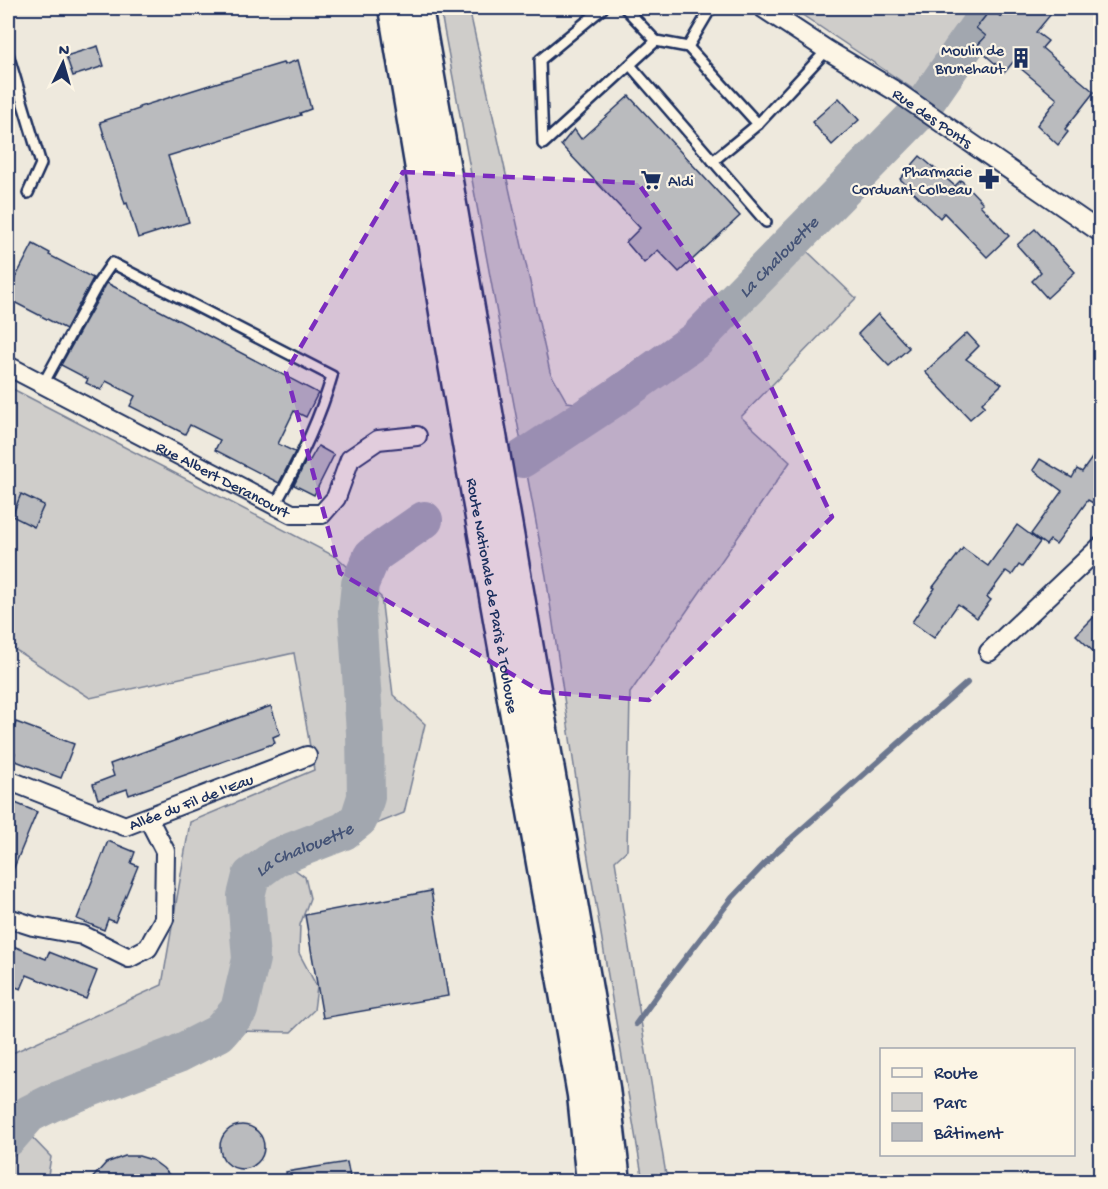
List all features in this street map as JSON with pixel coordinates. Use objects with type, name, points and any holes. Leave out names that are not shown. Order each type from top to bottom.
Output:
[{"type":"main road","name":"Route Nationale de Paris à Toulouse","points":[[393,8],[448,336],[582,1095],[591,1182]]},
{"type":"main road","name":"Route Nationale de Paris à Toulouse","points":[[418,8],[603,1077],[616,1182]]},
{"type":"street","name":"Rue des Ponts","points":[[763,8],[897,92],[1101,232]]},
{"type":"street","name":"Rue Albert Derancourt","points":[[8,366],[292,514],[322,514],[336,498],[350,459],[378,440],[417,436]]},
{"type":"street","points":[[989,652],[1101,547]]},
{"type":"street","name":"Allée du Fil de l'Eau","points":[[8,780],[125,826],[308,756]]},
{"type":"street","points":[[8,918],[33,926],[82,935],[129,958],[148,948],[164,919],[165,851],[148,818]]},
{"type":"lane","points":[[603,8],[540,60],[543,144],[656,40]]},
{"type":"lane","points":[[625,8],[656,40],[688,47],[758,124]]},
{"type":"lane","points":[[688,47],[711,8]]},
{"type":"lane","points":[[713,161],[758,124],[827,50]]},
{"type":"lane","points":[[8,54],[41,164],[28,193]]},
{"type":"lane","points":[[630,64],[766,222]]},
{"type":"lane","points":[[43,384],[99,282],[112,263],[332,376],[326,400],[298,463],[275,505]]},
{"type":"highlighted area","points":[[403,172],[638,183],[752,346],[832,517],[649,700],[542,692],[340,573],[286,372]]},
{"type":"green space","points":[[440,8],[469,8],[550,372],[567,402],[625,409],[785,230],[856,298],[741,417],[790,462],[630,693],[627,850],[615,861],[667,1181],[643,1181],[585,840],[546,576]]},
{"type":"green space","points":[[792,8],[978,8],[913,89]]},
{"type":"green space","points":[[9,387],[338,558],[381,597],[393,695],[425,724],[404,813],[283,861],[305,877],[310,898],[300,925],[299,953],[317,987],[314,1010],[291,1032],[235,1031],[203,1054],[48,1110],[23,1128],[51,1157],[47,1181],[8,1181],[8,1055],[162,985],[190,822],[314,770],[294,653],[90,698],[8,645]]},
{"type":"building","points":[[1009,8],[1056,8],[1036,32],[1048,41],[1042,48],[1094,92],[1065,129],[1068,132],[1058,145],[1037,125],[1057,99],[1013,62],[1005,72],[976,47],[986,36],[976,28],[991,9],[1001,17]]},
{"type":"building","points":[[98,46],[104,66],[73,76],[66,56]]},
{"type":"building","points":[[298,60],[311,109],[300,113],[301,115],[168,156],[189,222],[138,238],[100,122],[139,109],[139,107]]},
{"type":"building","name":"Aldi","points":[[629,96],[740,216],[679,272],[658,250],[644,263],[626,242],[640,228],[561,145],[574,129],[581,139]]},
{"type":"building","points":[[839,98],[859,120],[832,145],[812,122]]},
{"type":"building","points":[[920,156],[955,186],[961,180],[983,203],[980,205],[1009,236],[987,257],[944,213],[940,218],[900,179]]},
{"type":"building","points":[[1035,229],[1075,272],[1047,298],[1032,281],[1041,272],[1017,245]]},
{"type":"building","points":[[33,244],[93,278],[66,329],[8,299],[8,292]]},
{"type":"building","points":[[107,283],[318,393],[306,417],[294,411],[278,444],[295,452],[279,483],[215,450],[220,440],[190,425],[185,434],[130,406],[135,396],[106,381],[101,390],[86,383],[88,379],[61,365]]},
{"type":"building","points":[[878,314],[909,348],[889,366],[858,334]]},
{"type":"building","points":[[967,333],[979,346],[966,359],[1002,384],[982,403],[985,406],[970,419],[925,372]]},
{"type":"building","points":[[1101,445],[1101,493],[1093,503],[1088,500],[1056,544],[1050,540],[1046,545],[1031,534],[1062,491],[1033,470],[1040,459],[1072,478],[1077,469],[1082,472]]},
{"type":"building","points":[[318,446],[334,455],[314,495],[294,485],[307,459],[310,460]]},
{"type":"building","points":[[21,494],[44,505],[34,527],[12,516]]},
{"type":"building","points":[[1017,525],[1040,542],[1022,567],[1019,565],[1012,575],[1006,571],[987,597],[991,600],[977,618],[958,604],[934,638],[912,622],[935,588],[933,587],[963,548],[988,566]]},
{"type":"building","points":[[1101,610],[1101,659],[1076,635]]},
{"type":"building","points":[[271,706],[280,734],[273,737],[275,743],[129,795],[127,789],[98,799],[93,784],[114,776],[110,764]]},
{"type":"building","points":[[16,722],[74,744],[61,778],[13,760],[15,753],[8,750],[8,742]]},
{"type":"building","points":[[8,800],[37,812],[8,882]]},
{"type":"building","points":[[108,841],[135,852],[131,863],[138,866],[115,922],[108,919],[104,930],[77,919]]},
{"type":"building","points":[[431,891],[448,996],[323,1018],[305,915]]},
{"type":"building","points":[[8,944],[46,959],[49,952],[97,971],[86,999],[27,975],[21,989],[8,984]]},
{"type":"building","points":[[242,1125],[251,1126],[258,1131],[263,1138],[263,1156],[258,1163],[251,1168],[242,1169],[233,1168],[226,1163],[221,1156],[220,1147],[221,1138],[226,1131],[233,1126]]},
{"type":"building","points":[[125,1156],[139,1156],[152,1160],[176,1182],[89,1182],[106,1163]]},
{"type":"building","points":[[347,1162],[351,1182],[287,1182],[286,1172]]},
{"type":"waterway","name":"La Chalouette","points":[[522,459],[619,395],[696,340],[919,112],[991,8]]},
{"type":"waterway","name":"La Chalouette","points":[[8,1138],[29,1114],[51,1103],[178,1054],[219,1033],[239,1010],[251,959],[246,896],[251,876],[277,857],[344,831],[359,819],[366,797],[365,733],[357,613],[360,584],[372,556],[424,520]]},
{"type":"waterway","points":[[636,1024],[732,898],[775,853],[967,683]]},
{"type":"place","name":"Moulin de Brunehaut","points":[[1021,58]]},
{"type":"place","name":"Pharmacie Corduant Colbeau","points":[[989,179]]},
{"type":"place","name":"Aldi","points":[[651,180]]}]
